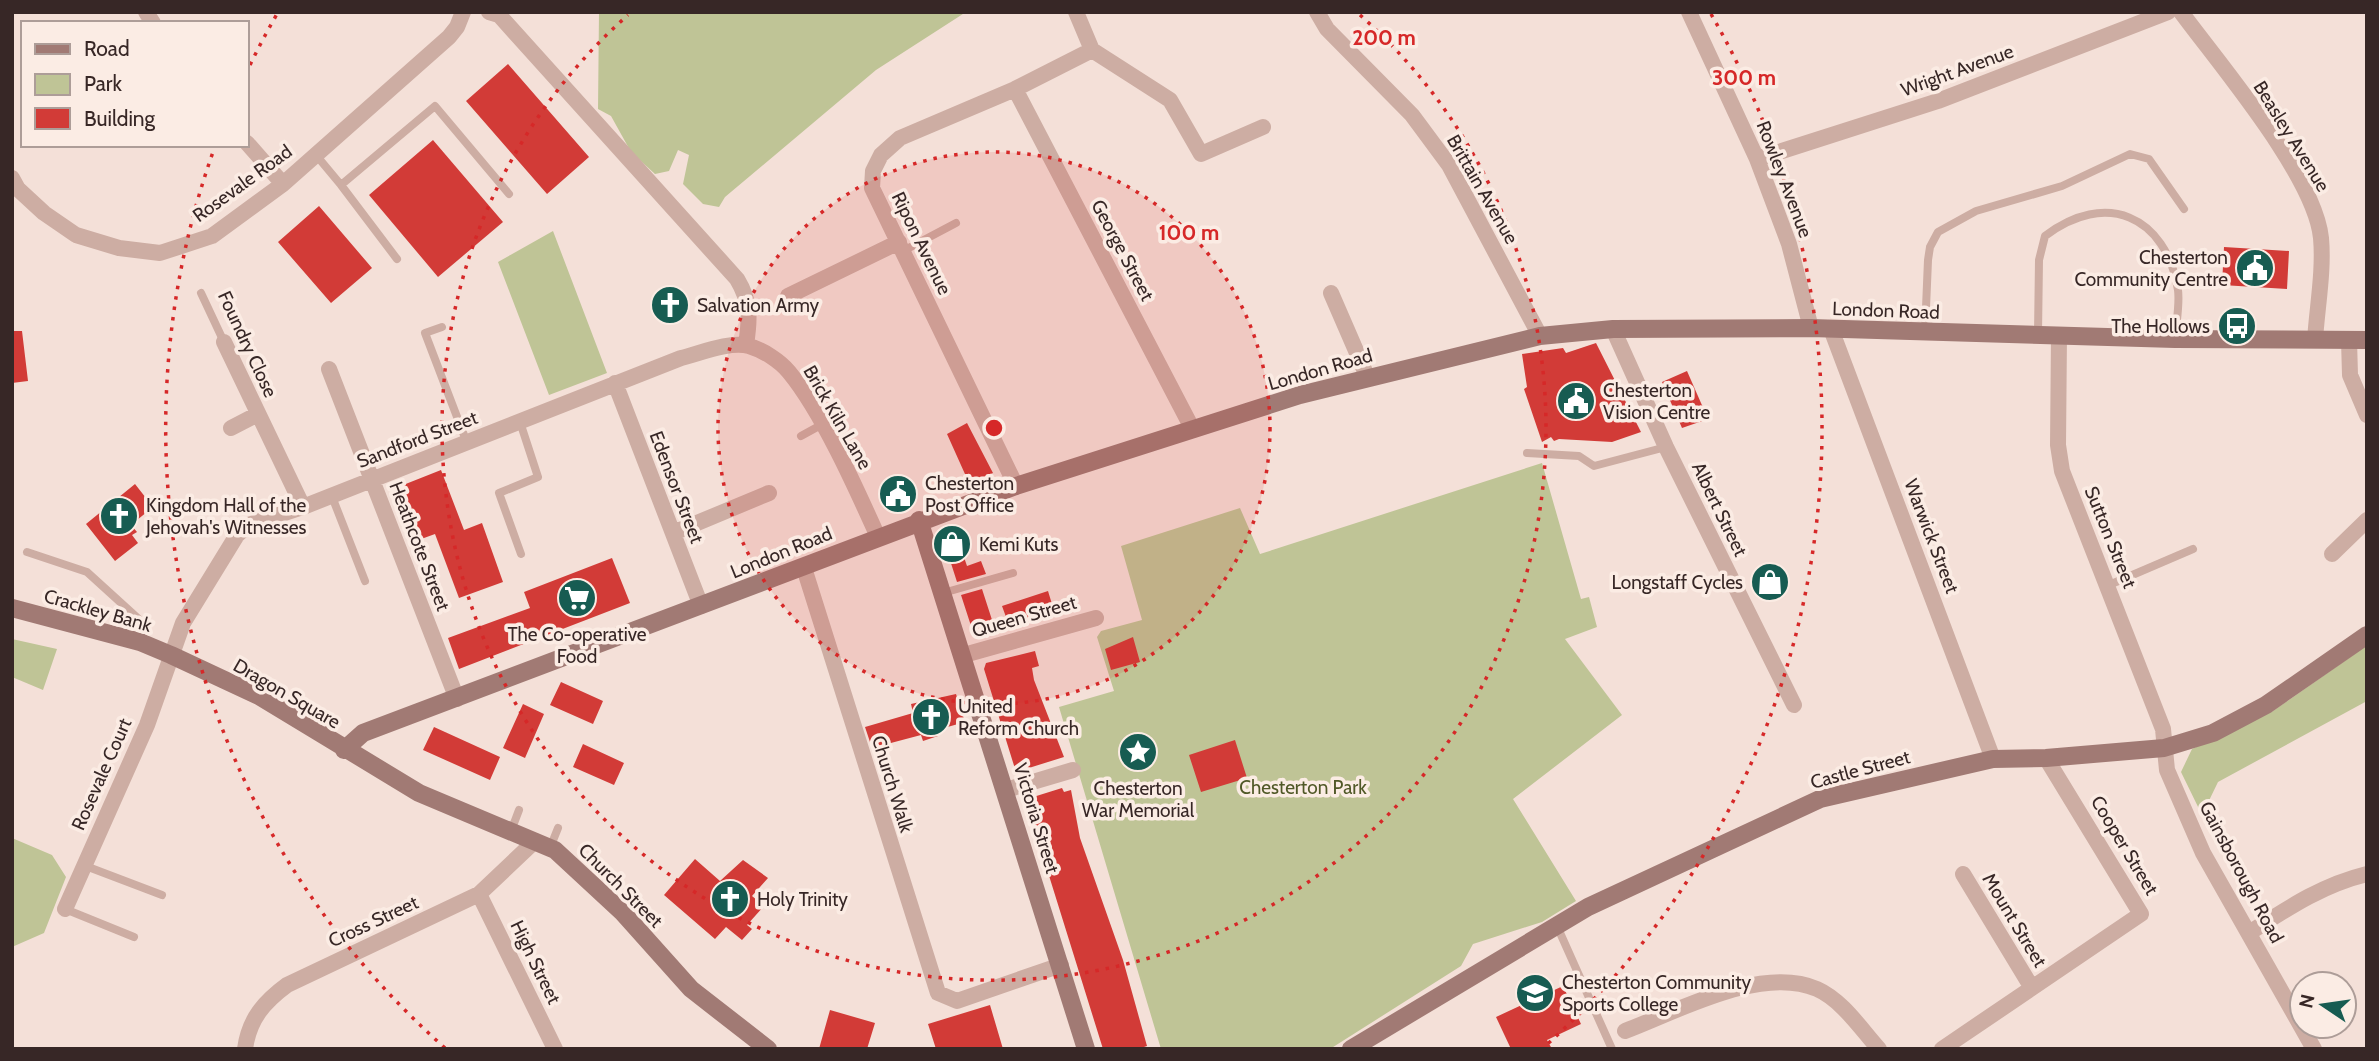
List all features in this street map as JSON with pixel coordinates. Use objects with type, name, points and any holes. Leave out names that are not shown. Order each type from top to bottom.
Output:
[{"type":"street","name":"Rosevale Road","points":[[12,179],[44,213],[76,235],[119,248],[160,253],[212,236],[283,184],[449,37],[463,12]]},
{"type":"street","points":[[489,12],[499,15],[737,279],[748,297],[750,318],[746,345]]},
{"type":"street","points":[[1076,12],[1092,50],[1170,100],[1202,154],[1262,127]]},
{"type":"street","name":"Brittain Avenue","points":[[1317,12],[1327,29],[1412,115],[1449,165],[1540,336]]},
{"type":"street","name":"Rowley Avenue","points":[[1689,12],[1757,159],[1789,244],[1811,328]]},
{"type":"street","name":"Wright Avenue","points":[[1757,159],[1938,101],[2168,12]]},
{"type":"street","name":"Beasley Avenue","points":[[2181,12],[2255,111],[2296,174],[2316,213],[2321,240],[2315,340]]},
{"type":"street","name":"Ripon Avenue","points":[[1016,486],[872,188],[873,171],[881,155],[900,138],[1015,89],[1092,50]]},
{"type":"street","name":"George Street","points":[[1015,89],[1193,430]]},
{"type":"street","points":[[248,144],[283,184]]},
{"type":"street","points":[[788,296],[901,246]]},
{"type":"street","points":[[1331,293],[1367,376]]},
{"type":"street","name":"London Road","points":[[344,750],[363,733],[804,568],[919,520],[1016,486],[1367,376],[1540,336],[1613,329],[1811,328],[2175,339],[2358,340]]},
{"type":"street","name":"Albert Street","points":[[1613,329],[1666,447],[1794,705]]},
{"type":"street","name":"Warwick Street","points":[[1831,329],[1993,759]]},
{"type":"street","name":"Sutton Street","points":[[2059,335],[2058,445],[2062,471],[2109,585],[2163,729],[2164,748]]},
{"type":"street","points":[[2358,340],[2350,375],[2367,415]]},
{"type":"street","name":"Foundry Close","points":[[224,342],[303,507]]},
{"type":"street","name":"Sandford Street","points":[[171,655],[183,623],[237,535],[248,525],[303,507],[681,359],[722,348],[746,345]]},
{"type":"street","name":"Brick Kiln Lane","points":[[746,345],[763,352],[788,371],[821,425],[878,537]]},
{"type":"street","name":"Heathcote Street","points":[[329,369],[457,699]]},
{"type":"street","name":"Edensor Street","points":[[615,383],[701,606]]},
{"type":"street","name":"Foundry Close","points":[[231,428],[258,414]]},
{"type":"street","points":[[673,533],[769,494]]},
{"type":"street","name":"Victoria Street","points":[[919,520],[964,655],[1086,1049]]},
{"type":"street","points":[[2332,554],[2367,520]]},
{"type":"street","name":"Church Walk","points":[[804,568],[937,993],[957,1001],[1061,965]]},
{"type":"street","name":"Crackley Bank","points":[[12,608],[140,642],[171,655]]},
{"type":"street","name":"Queen Street","points":[[964,655],[1096,618]]},
{"type":"street","name":"Castle Street","points":[[1351,1049],[1557,926],[1657,874],[1820,799],[1993,759],[2046,758],[2164,748],[2213,733],[2266,705],[2367,635]]},
{"type":"street","name":"Dragon Square","points":[[171,655],[259,696],[344,750]]},
{"type":"street","name":"Rosevale Court","points":[[65,909],[83,865],[120,790],[171,655]]},
{"type":"street","name":"Gainsborough Road","points":[[2164,748],[2167,771],[2203,853],[2314,1049]]},
{"type":"street","name":"Church Street","points":[[344,750],[419,793],[543,844],[574,864],[691,989],[768,1049]]},
{"type":"street","name":"Cooper Street","points":[[2032,988],[2141,914],[2139,906],[2046,758]]},
{"type":"street","points":[[1006,790],[1073,770]]},
{"type":"street","name":"Cross Street","points":[[245,1049],[254,1018],[272,996],[287,985],[480,894],[543,844]]},
{"type":"street","name":"Mount Street","points":[[1963,874],[2032,988]]},
{"type":"street","points":[[2249,933],[2308,895],[2339,881],[2367,874]]},
{"type":"street","name":"High Street","points":[[480,894],[555,1049]]},
{"type":"street","points":[[1625,1031],[1753,983],[1782,982],[1817,989],[1843,1008],[1879,1049]]},
{"type":"street","points":[[1942,1049],[2032,988]]},
{"type":"lane","points":[[341,185],[435,106],[509,194]]},
{"type":"lane","points":[[1925,332],[1928,260],[1933,238],[1976,211],[2063,186],[2130,154],[2149,159],[2184,209]]},
{"type":"lane","points":[[316,155],[397,259]]},
{"type":"lane","points":[[2038,334],[2039,260],[2045,236],[2074,218],[2113,211],[2143,224],[2158,240],[2172,266],[2179,293],[2175,339]]},
{"type":"lane","points":[[901,246],[956,223]]},
{"type":"lane","name":"Foundry Close","points":[[201,293],[224,342]]},
{"type":"lane","points":[[442,327],[425,332],[467,443]]},
{"type":"lane","points":[[520,422],[538,477],[499,493],[521,554]]},
{"type":"lane","points":[[801,436],[821,425]]},
{"type":"lane","points":[[1527,453],[1579,456],[1594,466],[1666,447]]},
{"type":"lane","points":[[331,494],[365,581]]},
{"type":"lane","points":[[2109,585],[2193,549]]},
{"type":"lane","points":[[27,552],[87,572],[142,622],[140,642]]},
{"type":"lane","points":[[943,593],[1013,573]]},
{"type":"lane","points":[[511,831],[519,810]]},
{"type":"lane","points":[[543,844],[558,828]]},
{"type":"lane","points":[[83,865],[162,895]]},
{"type":"lane","points":[[65,909],[134,937]]},
{"type":"lane","points":[[1557,926],[1612,1049]]},
{"type":"green space","points":[[599,12],[966,12],[876,70],[725,197],[719,207],[703,204],[683,184],[689,155],[678,150],[669,171],[655,174],[631,152],[611,116],[598,109]]},
{"type":"green space","points":[[553,231],[607,373],[549,395],[498,262]]},
{"type":"green space","name":"Chesterton Park","points":[[1542,463],[1581,599],[1589,597],[1597,627],[1565,639],[1622,715],[1513,799],[1576,901],[1542,922],[1473,944],[1461,966],[1330,1049],[1161,1049],[1059,707],[1114,691],[1097,637],[1101,631],[1142,620],[1121,546],[1240,508],[1260,554]]},
{"type":"green space","points":[[12,639],[57,649],[43,690],[12,677]]},
{"type":"green space","points":[[2367,642],[2367,701],[2218,782],[2202,815],[2181,772],[2192,749],[2273,711],[2356,653]]},
{"type":"green space","points":[[12,838],[52,855],[66,877],[44,933],[12,947]]},
{"type":"building","points":[[508,64],[589,157],[547,194],[466,101]]},
{"type":"building","points":[[433,140],[503,222],[438,277],[369,195]]},
{"type":"building","points":[[319,206],[372,268],[331,303],[278,242]]},
{"type":"building","name":"Chesterton Community Centre","points":[[2224,247],[2289,251],[2287,289],[2222,285]]},
{"type":"building","points":[[12,331],[22,331],[28,381],[12,383]]},
{"type":"building","name":"Chesterton Vision Centre","points":[[1596,343],[1641,432],[1612,442],[1554,441],[1551,437],[1542,442],[1524,389],[1527,387],[1522,354],[1563,348],[1566,353]]},
{"type":"building","points":[[1687,371],[1708,419],[1682,428],[1662,382]]},
{"type":"building","points":[[967,423],[993,473],[969,483],[947,434]]},
{"type":"building","points":[[441,470],[464,530],[482,523],[503,582],[459,598],[435,534],[413,542],[393,489]]},
{"type":"building","name":"Kingdom Hall of the Jehovah's Witnesses","points":[[135,484],[153,507],[131,525],[137,532],[132,535],[138,543],[115,561],[86,524]]},
{"type":"building","points":[[953,525],[967,566],[981,561],[986,574],[957,582],[940,529]]},
{"type":"building","name":"The Co-operative Food","points":[[612,558],[630,603],[459,669],[448,638],[530,608],[524,592]]},
{"type":"building","points":[[982,589],[993,623],[972,629],[961,595]]},
{"type":"building","points":[[1048,591],[1055,614],[1010,628],[1002,606]]},
{"type":"building","points":[[1133,637],[1140,662],[1111,670],[1105,649]]},
{"type":"building","points":[[1035,651],[1039,666],[1032,668],[1034,680],[1064,757],[1016,772],[984,669],[986,663]]},
{"type":"building","points":[[561,682],[603,701],[593,724],[550,705]]},
{"type":"building","name":"United Reform Church","points":[[956,694],[965,722],[937,730],[938,736],[923,741],[921,735],[872,748],[865,727],[913,713],[911,704]]},
{"type":"building","points":[[523,704],[544,714],[525,758],[503,748]]},
{"type":"building","points":[[434,727],[500,757],[490,780],[423,750]]},
{"type":"building","points":[[1235,740],[1247,778],[1201,792],[1189,755]]},
{"type":"building","points":[[583,744],[624,763],[614,785],[573,767]]},
{"type":"building","points":[[1062,788],[1064,792],[1071,790],[1080,838],[1123,960],[1147,1046],[1138,1049],[1103,1049],[1027,805],[1030,798]]},
{"type":"building","name":"Holy Trinity","points":[[695,859],[720,881],[743,860],[768,878],[752,896],[764,906],[747,925],[752,929],[742,940],[726,927],[715,939],[664,895]]},
{"type":"building","points":[[1563,986],[1581,1024],[1547,1040],[1552,1049],[1511,1049],[1496,1017]]},
{"type":"building","points":[[990,1005],[1003,1049],[936,1049],[928,1024]]},
{"type":"building","points":[[830,1010],[875,1023],[867,1049],[819,1049]]},
{"type":"place","name":"Chesterton Community Centre","points":[[2255,268]]},
{"type":"place","name":"Salvation Army","points":[[670,305]]},
{"type":"place","name":"The Hollows","points":[[2237,326]]},
{"type":"place","name":"Chesterton Vision Centre","points":[[1576,401]]},
{"type":"place","name":"Chesterton Post Office","points":[[898,494]]},
{"type":"place","name":"Kingdom Hall of the Jehovah's Witnesses","points":[[119,516]]},
{"type":"place","name":"Kemi Kuts","points":[[952,544]]},
{"type":"place","name":"Longstaff Cycles","points":[[1770,582]]},
{"type":"place","name":"The Co-operative Food","points":[[577,598]]},
{"type":"place","name":"United Reform Church","points":[[931,717]]},
{"type":"place","name":"Chesterton War Memorial","points":[[1138,752]]},
{"type":"place","name":"Holy Trinity","points":[[730,899]]},
{"type":"place","name":"Chesterton Community Sports College","points":[[1535,993]]}]
